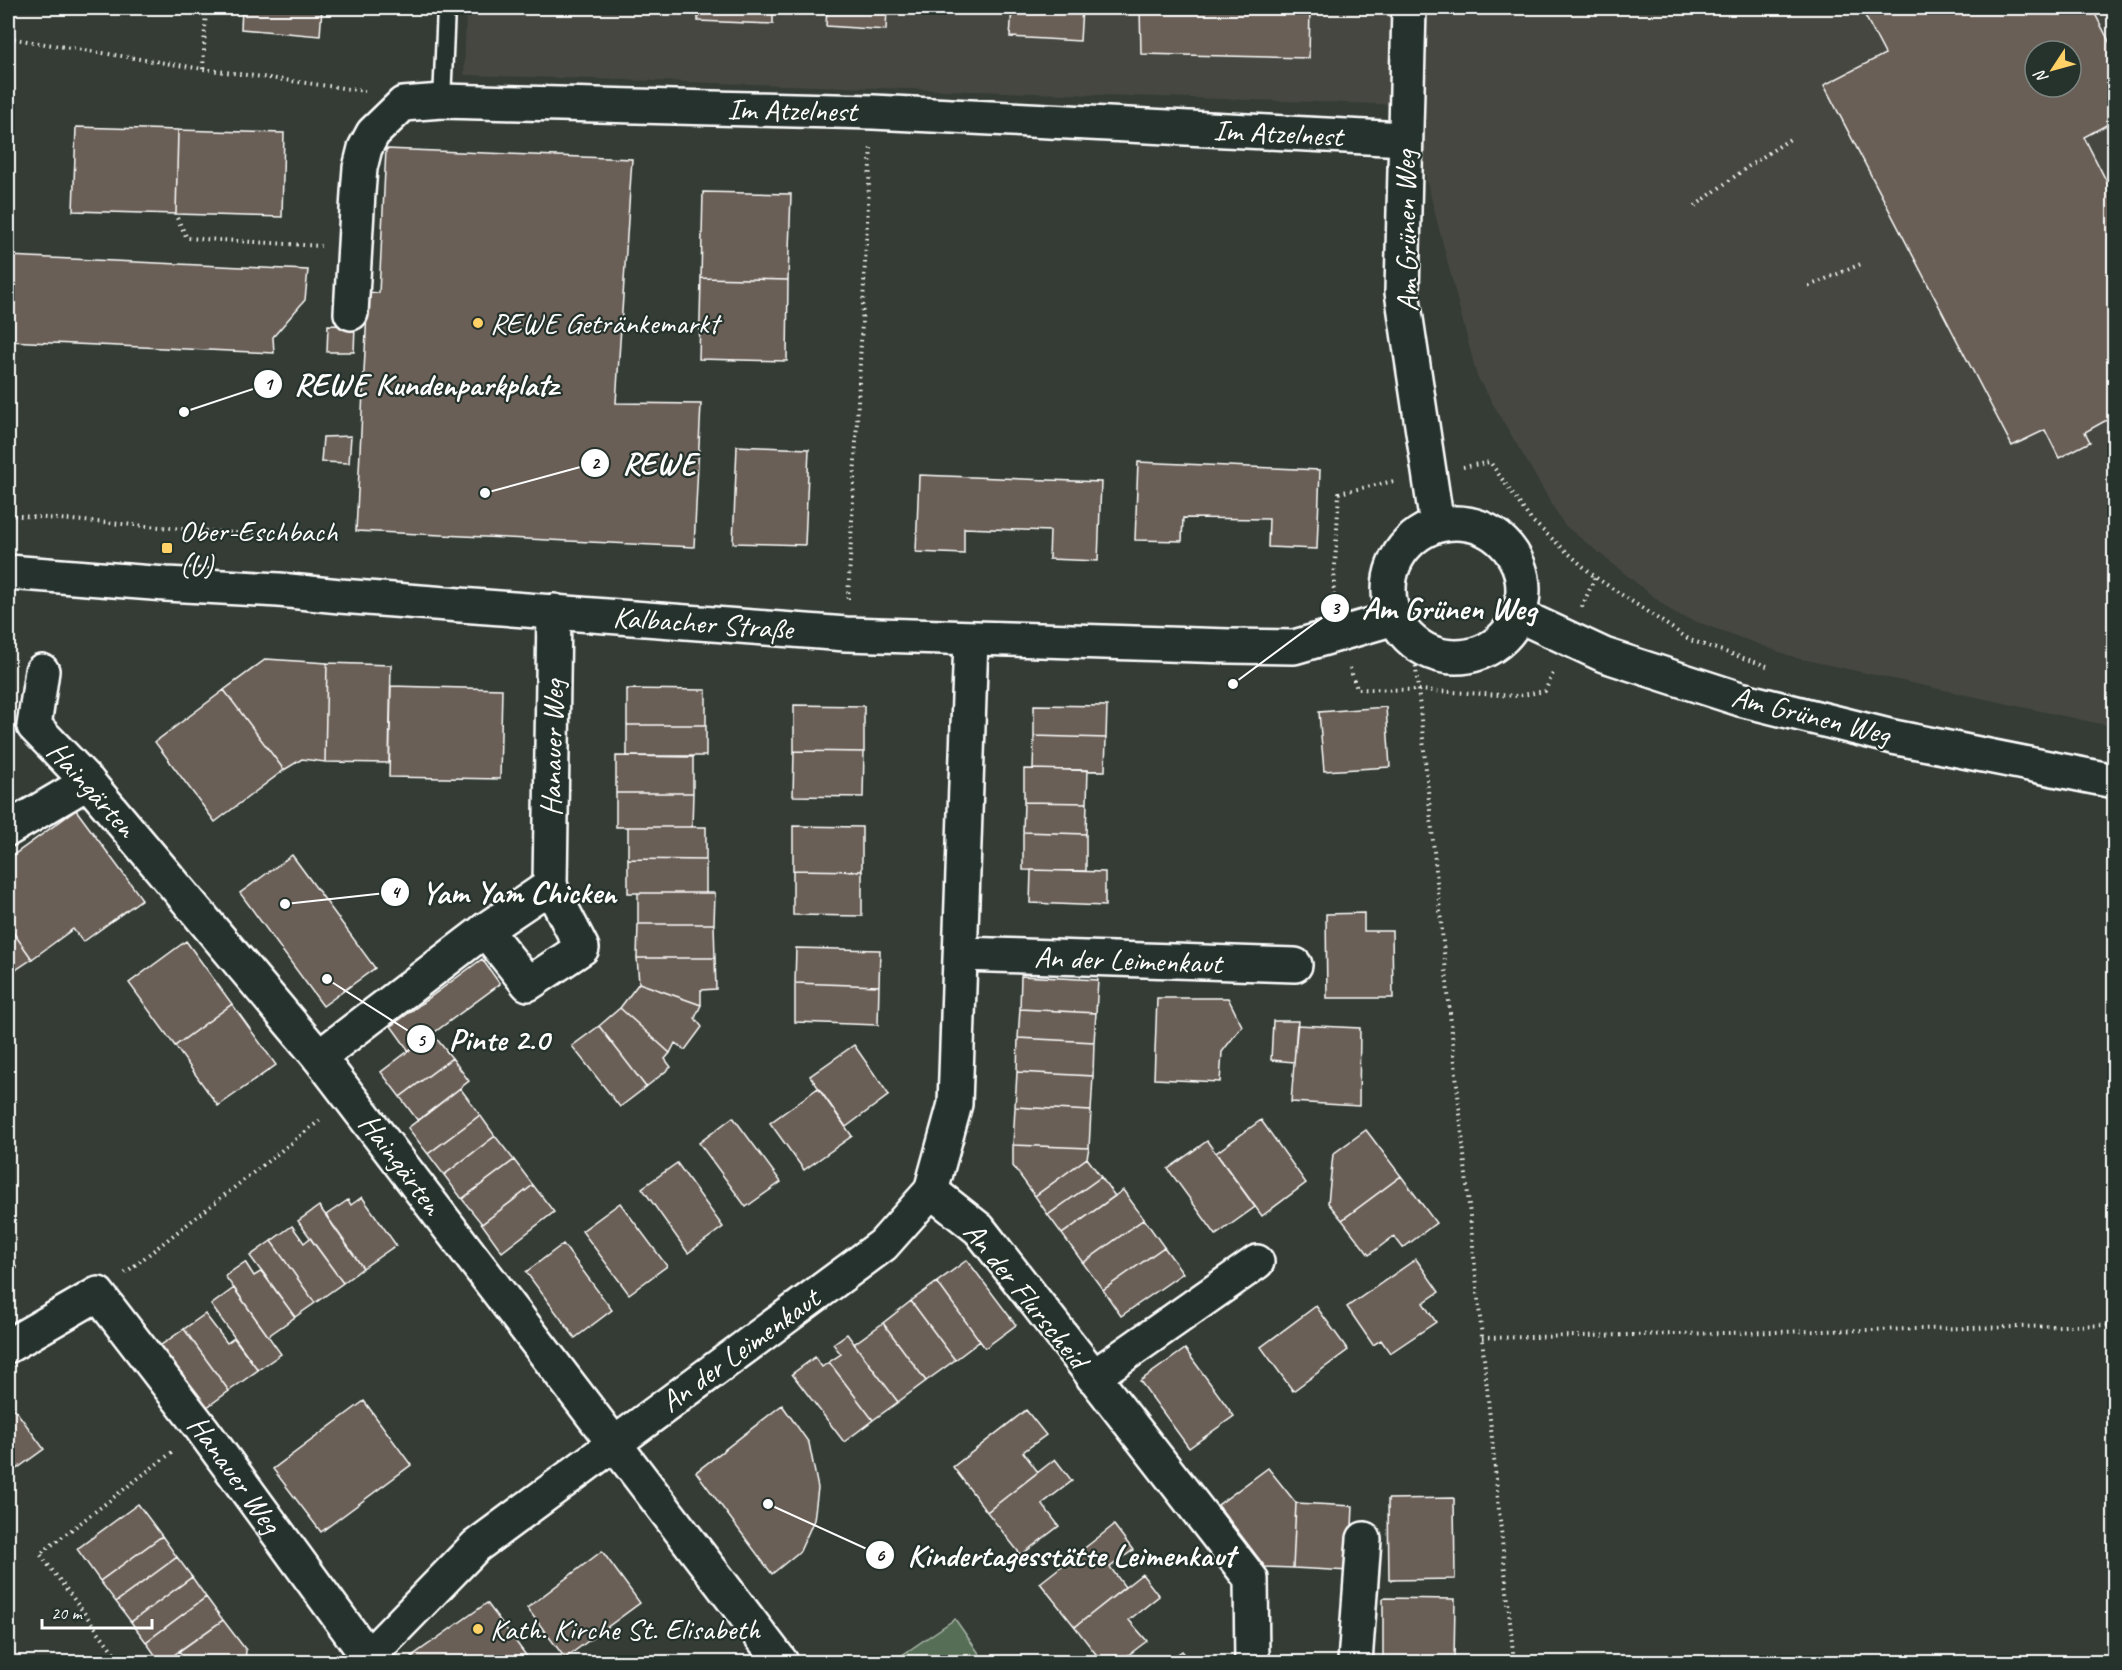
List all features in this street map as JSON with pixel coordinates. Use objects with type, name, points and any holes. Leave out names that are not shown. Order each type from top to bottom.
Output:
[{"type":"street","name":"Am Grünen Weg","points":[[1408,8],[1402,292],[1437,525]]},
{"type":"street","name":"Im Atzelnest","points":[[403,105],[442,101],[873,112],[1405,139]]},
{"type":"street","points":[[351,313],[359,184],[365,148],[373,133],[403,105]]},
{"type":"street","points":[[1458,523],[1479,527],[1498,538],[1512,553],[1521,573],[1523,594],[1518,615],[1507,633],[1492,647],[1473,655],[1452,657],[1431,652],[1404,630],[1389,596],[1391,573],[1401,552],[1417,535],[1437,525],[1458,523]]},
{"type":"street","name":"Kalbacher Straße","points":[[8,572],[279,590],[846,634],[1294,647],[1404,630]]},
{"type":"street","name":"Hanauer Weg","points":[[485,930],[528,984],[582,948],[550,886],[554,611]]},
{"type":"street","name":"Am Grünen Weg","points":[[1518,615],[1604,655],[1740,699],[1893,736],[2115,781]]},
{"type":"street","name":"An der Leimenkaut","points":[[367,1660],[476,1546],[883,1245],[931,1191],[955,1104],[962,954],[971,639]]},
{"type":"street","name":"Haingärten","points":[[42,671],[34,726],[88,782],[319,1057],[781,1662]]},
{"type":"street","points":[[8,829],[88,782]]},
{"type":"street","points":[[319,1057],[485,930],[550,886]]},
{"type":"street","name":"An der Leimenkaut","points":[[962,954],[1295,965]]},
{"type":"street","name":"An der Flurscheid","points":[[931,1191],[979,1230],[1251,1579],[1259,1662]]},
{"type":"street","name":"An der Flurscheid","points":[[1093,1377],[1257,1262]]},
{"type":"street","points":[[8,1346],[98,1294]]},
{"type":"street","name":"Hanauer Weg","points":[[98,1294],[202,1429],[367,1660]]},
{"type":"street","points":[[1355,1662],[1364,1539]]},
{"type":"lane","points":[[442,101],[446,8]]},
{"type":"path","points":[[203,69],[206,8]]},
{"type":"path","points":[[8,38],[203,69],[361,89],[403,105]]},
{"type":"path","points":[[849,581],[873,112]]},
{"type":"path","points":[[1695,206],[1793,137]]},
{"type":"path","points":[[177,218],[187,238],[355,248]]},
{"type":"path","points":[[1809,286],[1861,264]]},
{"type":"path","points":[[1460,467],[1490,462],[1531,520],[1595,577],[1690,640],[1767,666]]},
{"type":"path","points":[[1333,601],[1339,493],[1400,479]]},
{"type":"path","points":[[8,515],[286,537]]},
{"type":"path","points":[[1581,607],[1595,577]]},
{"type":"path","points":[[1404,630],[1418,690],[1514,1662]]},
{"type":"path","points":[[1348,662],[1357,689],[1517,696],[1545,691],[1556,665]]},
{"type":"path","points":[[98,1294],[327,1115]]},
{"type":"path","points":[[1482,1338],[2115,1325]]},
{"type":"path","points":[[121,1662],[40,1554],[202,1429]]},
{"type":"shaded area","points":[[466,8],[2114,8],[2114,727],[1796,658],[1675,614],[1564,525],[1477,377],[1407,105],[464,75]]},
{"type":"green space","points":[[955,1619],[985,1662],[892,1662]]},
{"type":"building","points":[[242,8],[322,8],[320,36],[241,29]]},
{"type":"building","points":[[480,8],[554,8],[554,11]]},
{"type":"building","points":[[698,8],[773,8],[773,24],[698,21]]},
{"type":"building","points":[[827,8],[887,8],[886,30],[826,26]]},
{"type":"building","points":[[1012,8],[1082,8],[1080,41],[1010,37]]},
{"type":"building","points":[[1140,8],[1310,8],[1309,58],[1141,54]]},
{"type":"building","points":[[1861,8],[2092,8],[2114,51],[2114,121],[2084,137],[2114,196],[2114,416],[2085,432],[2090,442],[2059,458],[2045,430],[2012,446],[1824,85],[1885,54]]},
{"type":"building","points":[[76,127],[178,130],[176,214],[73,211]]},
{"type":"building","points":[[178,130],[284,133],[282,217],[176,214]]},
{"type":"building","points":[[386,149],[632,159],[616,403],[701,404],[694,547],[356,531],[368,292],[379,293]]},
{"type":"building","points":[[703,192],[791,194],[788,280],[701,278]]},
{"type":"building","points":[[8,256],[308,270],[305,300],[273,337],[274,353],[8,341]]},
{"type":"building","points":[[701,278],[788,280],[787,361],[699,359]]},
{"type":"building","points":[[328,325],[355,326],[354,352],[327,352]]},
{"type":"building","points":[[351,436],[349,463],[321,462],[323,437]]},
{"type":"building","points":[[737,446],[809,449],[805,545],[733,543]]},
{"type":"building","points":[[1138,462],[1320,470],[1317,549],[1268,547],[1269,519],[1183,518],[1182,541],[1135,540]]},
{"type":"building","points":[[919,475],[1101,482],[1098,561],[1049,559],[1050,531],[964,528],[964,554],[916,552]]},
{"type":"building","points":[[266,659],[327,663],[325,762],[302,759],[284,770],[224,690]]},
{"type":"building","points":[[327,663],[391,665],[389,763],[325,762]]},
{"type":"building","points":[[391,686],[502,689],[500,779],[389,777]]},
{"type":"building","points":[[627,689],[706,690],[706,725],[627,725]]},
{"type":"building","points":[[224,690],[284,770],[215,822],[155,742]]},
{"type":"building","points":[[794,705],[864,706],[864,752],[794,751]]},
{"type":"building","points":[[1034,705],[1107,706],[1106,738],[1034,736]]},
{"type":"building","points":[[1386,707],[1390,767],[1324,771],[1319,712]]},
{"type":"building","points":[[627,725],[706,725],[706,756],[627,756]]},
{"type":"building","points":[[1034,736],[1106,738],[1105,771],[1033,769]]},
{"type":"building","points":[[794,751],[864,752],[863,797],[793,796]]},
{"type":"building","points":[[616,756],[693,757],[693,793],[616,793]]},
{"type":"building","points":[[1024,769],[1088,770],[1087,803],[1024,802]]},
{"type":"building","points":[[616,793],[693,793],[692,827],[616,827]]},
{"type":"building","points":[[1024,802],[1087,803],[1086,834],[1023,832]]},
{"type":"building","points":[[76,810],[142,899],[83,942],[73,929],[32,959],[8,925],[8,859]]},
{"type":"building","points":[[793,826],[862,827],[862,871],[793,870]]},
{"type":"building","points":[[628,827],[706,827],[706,860],[628,859]]},
{"type":"building","points":[[1023,832],[1086,834],[1086,871],[1023,870]]},
{"type":"building","points":[[292,855],[375,968],[323,1006],[240,893]]},
{"type":"building","points":[[628,859],[706,860],[706,893],[628,893]]},
{"type":"building","points":[[793,870],[862,871],[862,916],[793,915]]},
{"type":"building","points":[[1031,870],[1105,872],[1105,906],[1030,903]]},
{"type":"building","points":[[638,893],[715,893],[714,924],[638,924]]},
{"type":"building","points":[[1364,913],[1364,931],[1392,931],[1393,998],[1327,998],[1326,914]]},
{"type":"building","points":[[638,924],[714,924],[715,958],[637,958]]},
{"type":"building","points":[[8,925],[32,959],[8,975]]},
{"type":"building","points":[[186,941],[232,1004],[175,1046],[129,983]]},
{"type":"building","points":[[796,948],[880,950],[879,986],[795,983]]},
{"type":"building","points":[[637,958],[715,958],[716,989],[701,990],[701,1005],[639,983]]},
{"type":"building","points":[[482,959],[500,984],[409,1051],[391,1026]]},
{"type":"building","points":[[1021,976],[1098,980],[1096,1013],[1020,1009]]},
{"type":"building","points":[[639,983],[701,1005],[695,1018],[702,1027],[685,1050],[675,1043],[670,1053],[620,1008]]},
{"type":"building","points":[[795,983],[879,986],[878,1025],[795,1022]]},
{"type":"building","points":[[1157,998],[1228,998],[1242,1026],[1222,1052],[1220,1082],[1154,1079]]},
{"type":"building","points":[[232,1004],[276,1065],[218,1106],[175,1046]]},
{"type":"building","points":[[620,1008],[670,1053],[665,1059],[671,1067],[646,1087],[599,1026]]},
{"type":"building","points":[[1020,1009],[1096,1013],[1094,1042],[1018,1038]]},
{"type":"building","points":[[1273,1021],[1298,1021],[1294,1062],[1271,1060]]},
{"type":"building","points":[[1297,1025],[1360,1028],[1359,1106],[1291,1102]]},
{"type":"building","points":[[599,1026],[646,1087],[620,1107],[572,1046]]},
{"type":"building","points":[[432,1033],[452,1058],[400,1097],[381,1072]]},
{"type":"building","points":[[1018,1038],[1094,1042],[1093,1076],[1017,1072]]},
{"type":"building","points":[[854,1045],[889,1095],[846,1127],[810,1076]]},
{"type":"building","points":[[452,1058],[469,1081],[418,1121],[400,1097]]},
{"type":"building","points":[[1017,1072],[1093,1076],[1091,1111],[1015,1107]]},
{"type":"building","points":[[460,1088],[480,1115],[428,1154],[408,1128]]},
{"type":"building","points":[[818,1088],[852,1136],[804,1170],[770,1123]]},
{"type":"building","points":[[1015,1107],[1091,1111],[1089,1148],[1013,1145]]},
{"type":"building","points":[[480,1115],[495,1136],[444,1175],[428,1154]]},
{"type":"building","points":[[733,1117],[781,1182],[746,1207],[699,1143]]},
{"type":"building","points":[[1261,1120],[1306,1183],[1262,1216],[1216,1153]]},
{"type":"building","points":[[1366,1130],[1401,1176],[1342,1220],[1328,1203],[1333,1154]]},
{"type":"building","points":[[495,1136],[514,1160],[462,1199],[444,1175]]},
{"type":"building","points":[[1207,1141],[1255,1207],[1216,1235],[1168,1169]]},
{"type":"building","points":[[1013,1145],[1089,1148],[1087,1158],[1035,1196],[1013,1166]]},
{"type":"building","points":[[1087,1158],[1101,1177],[1048,1215],[1035,1196]]},
{"type":"building","points":[[514,1160],[533,1185],[482,1224],[462,1199]]},
{"type":"building","points":[[677,1163],[723,1227],[688,1253],[642,1188]]},
{"type":"building","points":[[1401,1176],[1436,1223],[1403,1248],[1394,1236],[1369,1255],[1342,1220]]},
{"type":"building","points":[[1101,1177],[1115,1196],[1062,1234],[1048,1215]]},
{"type":"building","points":[[533,1185],[554,1212],[502,1252],[482,1224]]},
{"type":"building","points":[[1123,1190],[1144,1219],[1083,1263],[1062,1234]]},
{"type":"building","points":[[362,1197],[396,1245],[363,1268],[326,1215],[348,1200],[351,1205]]},
{"type":"building","points":[[620,1203],[667,1266],[629,1294],[582,1231]]},
{"type":"building","points":[[319,1206],[363,1268],[343,1283],[298,1221]]},
{"type":"building","points":[[1144,1219],[1164,1247],[1103,1290],[1083,1263]]},
{"type":"building","points":[[292,1226],[304,1243],[310,1238],[343,1283],[315,1303],[271,1241]]},
{"type":"building","points":[[271,1241],[315,1303],[295,1317],[250,1256]]},
{"type":"building","points":[[563,1244],[612,1310],[575,1338],[526,1272]]},
{"type":"building","points":[[1164,1247],[1183,1273],[1121,1316],[1103,1290]]},
{"type":"building","points":[[8,1253],[17,1268],[8,1275]]},
{"type":"building","points":[[1416,1259],[1439,1292],[1423,1303],[1436,1322],[1390,1353],[1381,1340],[1373,1345],[1347,1307]]},
{"type":"building","points":[[967,1260],[1016,1325],[985,1348],[937,1282]]},
{"type":"building","points":[[245,1262],[254,1276],[262,1271],[295,1317],[268,1336],[225,1276]]},
{"type":"building","points":[[937,1282],[980,1341],[955,1360],[911,1301]]},
{"type":"building","points":[[234,1288],[281,1354],[258,1370],[211,1305]]},
{"type":"building","points":[[911,1301],[955,1360],[926,1381],[883,1323]]},
{"type":"building","points":[[1316,1306],[1348,1350],[1293,1391],[1261,1347]]},
{"type":"building","points":[[205,1314],[227,1343],[234,1338],[258,1370],[229,1391],[184,1329]]},
{"type":"building","points":[[883,1323],[926,1381],[898,1402],[854,1344]]},
{"type":"building","points":[[184,1329],[229,1391],[199,1413],[154,1350]]},
{"type":"building","points":[[847,1334],[898,1402],[873,1420],[829,1362],[841,1354],[833,1344]]},
{"type":"building","points":[[1185,1349],[1234,1416],[1189,1448],[1140,1381]]},
{"type":"building","points":[[815,1357],[822,1367],[829,1362],[873,1420],[844,1442],[792,1374]]},
{"type":"building","points":[[8,1400],[44,1449],[8,1475]]},
{"type":"building","points":[[364,1401],[411,1465],[321,1532],[273,1469]]},
{"type":"building","points":[[782,1405],[809,1443],[818,1488],[814,1520],[800,1551],[772,1574],[696,1472]]},
{"type":"building","points":[[1026,1410],[1046,1435],[1023,1452],[1038,1472],[987,1512],[953,1467]]},
{"type":"building","points":[[1055,1459],[1072,1481],[1042,1504],[1059,1526],[1021,1555],[987,1512]]},
{"type":"building","points":[[1268,1468],[1296,1503],[1293,1568],[1265,1567],[1218,1505]]},
{"type":"building","points":[[1454,1498],[1455,1579],[1389,1580],[1388,1499]]},
{"type":"building","points":[[1296,1503],[1353,1506],[1350,1571],[1293,1568]]},
{"type":"building","points":[[138,1504],[162,1536],[100,1581],[77,1549]]},
{"type":"building","points":[[1114,1525],[1133,1550],[1110,1567],[1125,1587],[1075,1627],[1040,1583]]},
{"type":"building","points":[[162,1536],[177,1557],[116,1602],[100,1581]]},
{"type":"building","points":[[602,1551],[640,1603],[565,1658],[527,1608]]},
{"type":"building","points":[[177,1557],[192,1577],[131,1622],[116,1602]]},
{"type":"building","points":[[1142,1574],[1159,1596],[1129,1620],[1147,1641],[1119,1662],[1102,1662],[1075,1627]]},
{"type":"building","points":[[192,1577],[206,1597],[146,1642],[131,1622]]},
{"type":"building","points":[[206,1597],[223,1620],[164,1662],[160,1662],[146,1642]]},
{"type":"building","points":[[1383,1598],[1455,1599],[1454,1662],[1383,1662]]},
{"type":"building","name":"Kath. Kirche St. Elisabeth","points":[[487,1603],[531,1662],[416,1662],[412,1656]]},
{"type":"building","points":[[223,1620],[246,1650],[245,1662],[187,1662],[179,1651]]},
{"type":"building","points":[[1182,1651],[1191,1662],[1167,1662]]},
{"type":"place","name":"REWE Getränkemarkt","points":[[478,323]]},
{"type":"place","name":"REWE Kundenparkplatz","points":[[184,412]]},
{"type":"place","name":"REWE","points":[[485,493]]},
{"type":"place","name":"Ober-Eschbach (U)","points":[[167,548]]},
{"type":"place","name":"Am Grünen Weg","points":[[1233,684]]},
{"type":"place","name":"Yam Yam Chicken","points":[[285,904]]},
{"type":"place","name":"Pinte 2.0","points":[[327,979]]},
{"type":"place","name":"Kindertagesstätte Leimenkaut","points":[[768,1504]]},
{"type":"place","name":"Kath. Kirche St. Elisabeth","points":[[478,1629]]}]
